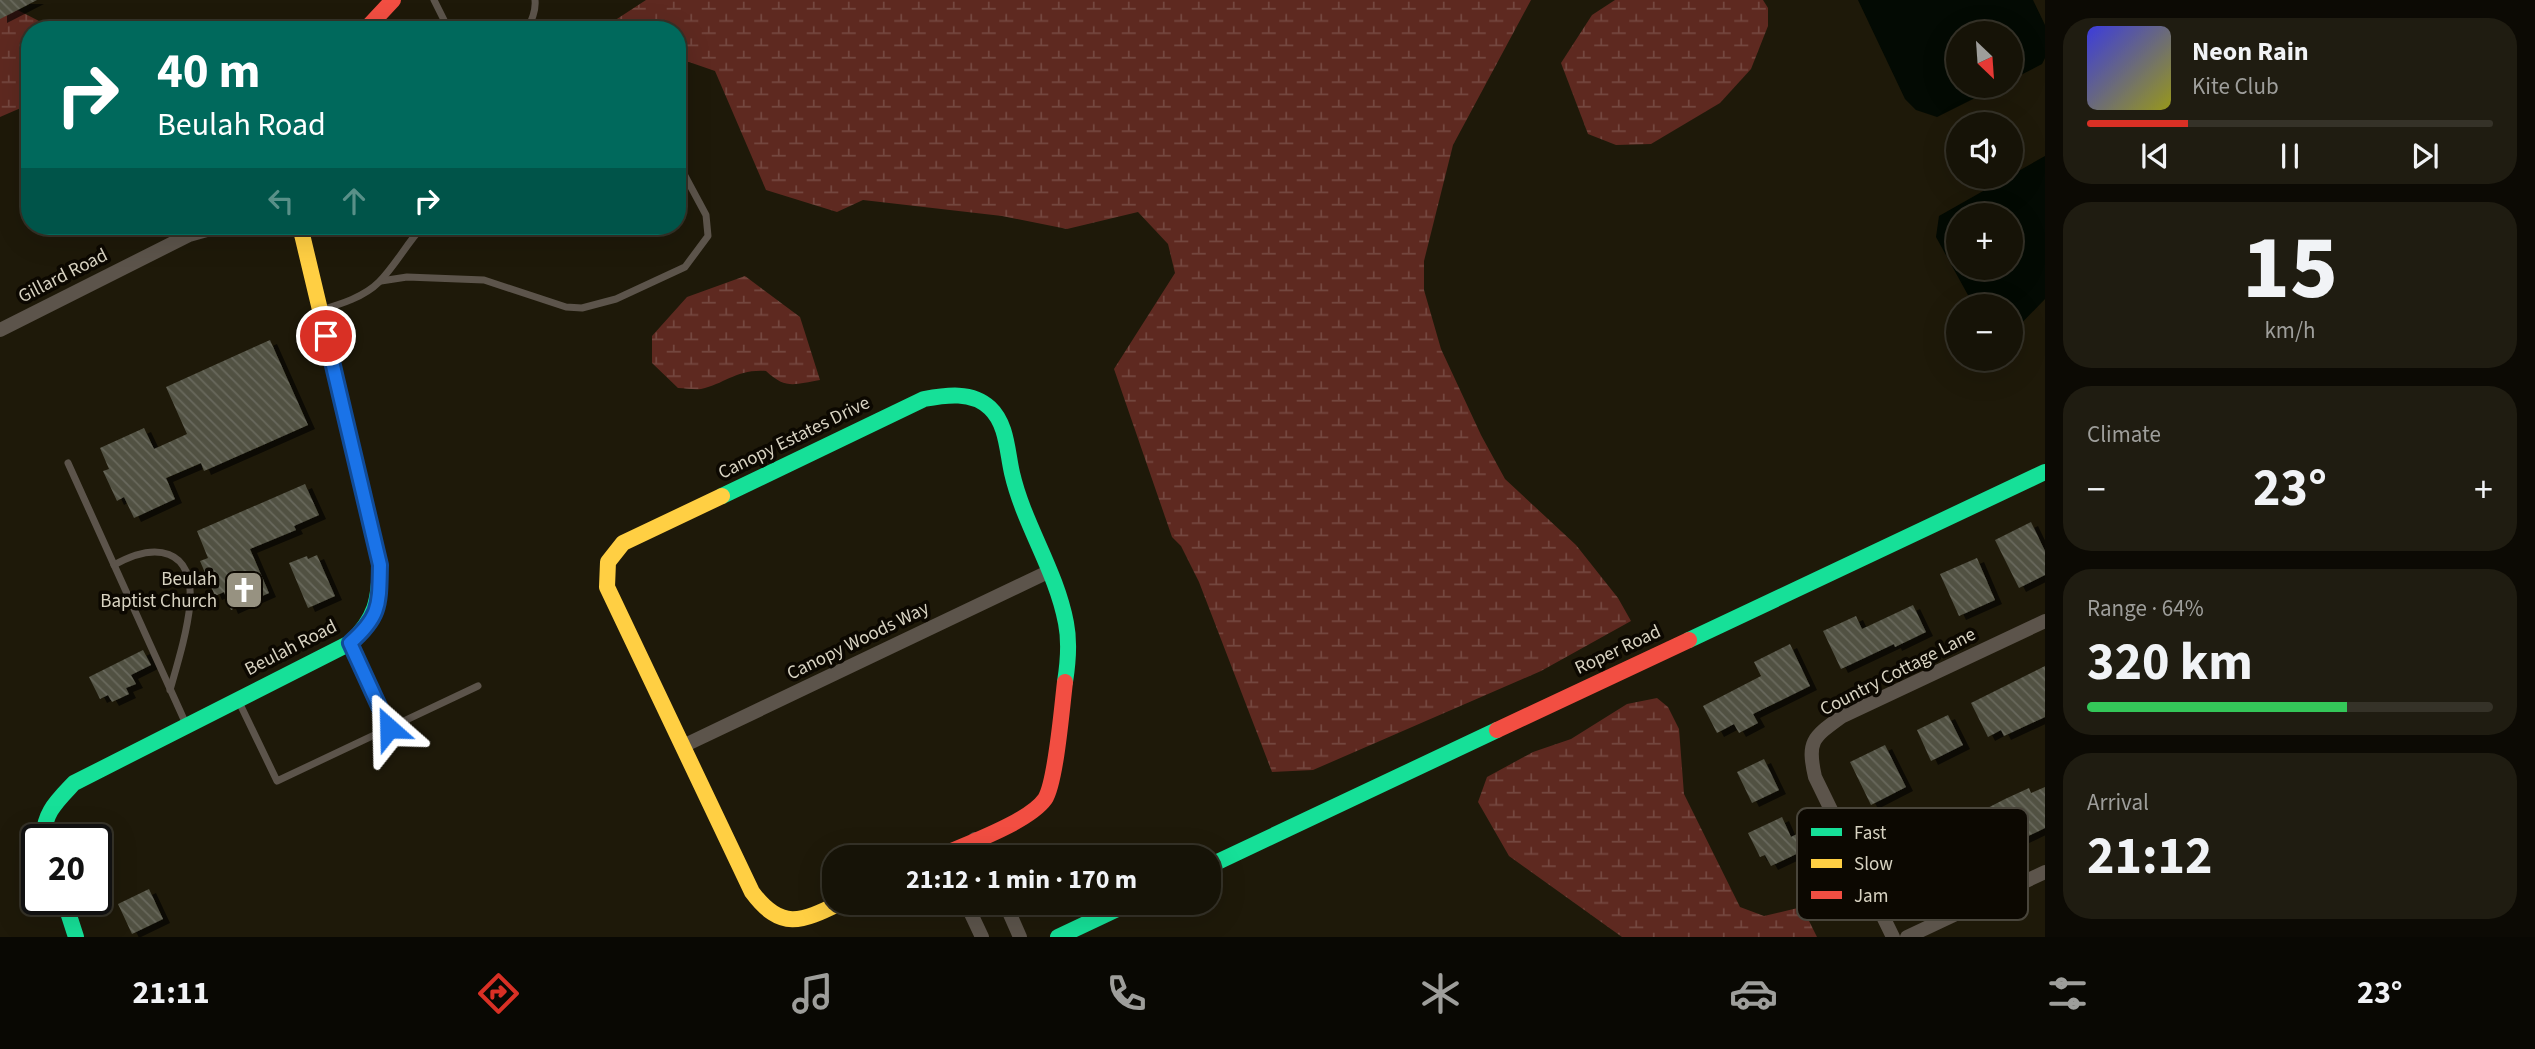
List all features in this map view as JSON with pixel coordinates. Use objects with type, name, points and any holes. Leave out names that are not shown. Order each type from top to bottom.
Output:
[{"type":"street","points":[[373,21],[393,0]]},
{"type":"street","name":"Gillard Road","points":[[0,330],[187,235]]},
{"type":"street","name":"Beulah Road","points":[[46,824],[49,809],[74,783],[350,643],[372,620],[380,600],[380,565],[302,235]]},
{"type":"street","name":"Canopy Estates Drive","points":[[822,911],[803,920],[781,919],[764,910],[752,892],[607,587],[605,568],[611,554],[623,543],[924,399],[950,394],[971,397],[988,405],[996,418],[1004,436],[1013,478],[1057,588],[1067,628],[1066,668],[1054,764],[1045,799],[1027,815],[963,845]]},
{"type":"street","name":"Roper Road","points":[[1221,860],[2045,472]]},
{"type":"street","name":"Canopy Woods Way","points":[[683,746],[1050,571]]},
{"type":"street","name":"Country Cottage Lane","points":[[1830,808],[1815,777],[1810,754],[1817,735],[1841,717],[2045,621]]},
{"type":"street","points":[[975,839],[978,845]]},
{"type":"street","points":[[2028,880],[2045,872]]},
{"type":"street","points":[[68,915],[75,937]]},
{"type":"street","points":[[972,915],[982,937]]},
{"type":"street","points":[[1010,915],[1020,937]]},
{"type":"street","points":[[1058,937],[1105,915]]},
{"type":"street","name":"Country Cottage Lane","points":[[1885,920],[1893,937]]},
{"type":"street","points":[[1907,937],[1943,920]]},
{"type":"lane","points":[[434,0],[444,21]]},
{"type":"lane","points":[[531,21],[536,6],[535,0]]},
{"type":"lane","points":[[381,281],[407,277],[484,280],[566,307],[582,308],[616,299],[685,267],[708,236],[706,215],[686,178]]},
{"type":"lane","points":[[320,310],[347,302],[381,281],[415,235]]},
{"type":"lane","points":[[68,463],[186,725]]},
{"type":"lane","points":[[114,565],[140,552],[159,551],[174,556],[184,571],[188,580],[190,602],[186,631],[170,690]]},
{"type":"lane","points":[[350,643],[389,728]]},
{"type":"lane","points":[[238,698],[277,781],[478,686]]},
{"type":"green space","points":[[646,0],[1531,0],[1453,145],[1424,261],[1424,290],[1441,349],[1505,479],[1576,545],[1618,598],[1631,621],[1541,671],[1313,770],[1272,772],[1199,582],[1181,546],[1172,537],[1114,369],[1175,273],[1168,244],[1138,212],[1067,229],[1002,216],[863,200],[837,212],[766,190],[715,71],[686,62],[686,21],[614,21]]},
{"type":"green space","points":[[1615,0],[1763,0],[1768,8],[1768,26],[1751,69],[1720,103],[1651,144],[1616,145],[1588,134],[1561,63],[1592,15]]},
{"type":"green space","points":[[0,1],[39,21],[21,21],[21,108],[0,117]]},
{"type":"green space","points":[[745,276],[800,317],[820,380],[791,384],[779,381],[766,371],[756,371],[739,374],[701,389],[678,388],[652,363],[652,336],[687,297]]},
{"type":"green space","points":[[1657,698],[1668,707],[1679,729],[1684,794],[1740,907],[1764,916],[1797,908],[1797,920],[1808,920],[1817,937],[1622,937],[1509,856],[1478,802],[1487,777],[1533,752],[1571,739],[1627,704]]},
{"type":"shaded area","points":[[1858,0],[2033,0],[2045,25],[2045,58],[2042,64],[2023,74],[2023,21],[1946,21],[1946,98],[1975,98],[1937,117],[1916,110],[1905,99]]},
{"type":"shaded area","points":[[2045,156],[2045,299],[2023,322],[2023,294],[1967,294],[1960,280],[2023,280],[2023,203],[1962,203],[1987,189],[2023,189],[2023,168]]},
{"type":"shaded area","points":[[1946,212],[1946,255],[1936,237],[1939,216]]},
{"type":"building","points":[[0,0],[37,0],[0,19]]},
{"type":"building","points":[[270,340],[308,425],[204,471],[201,463],[166,478],[175,499],[134,518],[124,497],[117,501],[103,471],[109,469],[100,448],[144,428],[154,449],[187,434],[166,387]]},
{"type":"building","points":[[305,484],[319,515],[294,526],[296,530],[250,549],[269,593],[231,610],[224,592],[215,596],[200,561],[208,558],[197,531]]},
{"type":"building","points":[[2031,522],[2045,551],[2045,575],[2019,588],[1995,540]]},
{"type":"building","points":[[317,555],[335,596],[308,608],[289,563]]},
{"type":"building","points":[[1977,558],[1995,600],[1959,616],[1940,574]]},
{"type":"building","points":[[1913,605],[1926,632],[1841,669],[1823,631],[1856,616],[1862,629]]},
{"type":"building","points":[[1790,644],[1810,686],[1753,714],[1758,723],[1739,733],[1734,724],[1717,733],[1703,706],[1761,676],[1754,662]]},
{"type":"building","points":[[143,650],[151,665],[131,675],[136,684],[126,688],[129,694],[112,702],[108,695],[100,699],[89,677]]},
{"type":"building","points":[[2045,666],[2045,717],[2004,736],[2001,730],[1988,737],[1971,703]]},
{"type":"building","points":[[1948,715],[1963,745],[1931,761],[1917,730]]},
{"type":"building","points":[[1885,745],[1906,787],[1871,805],[1850,762]]},
{"type":"building","points":[[1764,759],[1779,790],[1752,803],[1737,772]]},
{"type":"building","points":[[2045,787],[2045,828],[2028,836],[2028,808],[1988,808],[2029,788],[2031,793]]},
{"type":"building","points":[[1782,817],[1791,837],[1797,834],[1797,854],[1771,866],[1765,855],[1760,857],[1748,833]]},
{"type":"building","points":[[149,889],[163,919],[132,934],[118,904]]},
{"type":"traffic: fast","points":[[46,824],[48,815],[74,783],[350,643],[371,617],[379,588],[380,565],[326,335]]},
{"type":"traffic: fast","points":[[722,496],[924,399],[958,396],[983,403],[996,414],[1000,422],[1017,492],[1061,603],[1068,638],[1065,682]]},
{"type":"traffic: fast","points":[[1689,640],[2045,472]]},
{"type":"traffic: fast","points":[[1221,860],[1497,730]]},
{"type":"traffic: fast","points":[[69,915],[76,937]]},
{"type":"traffic: fast","points":[[1058,937],[1105,915]]},
{"type":"traffic: slow","points":[[302,235],[326,335]]},
{"type":"traffic: slow","points":[[722,496],[623,543],[608,562],[607,587],[752,892],[772,913],[782,918],[803,918],[822,911]]},
{"type":"traffic: jam","points":[[373,21],[393,0]]},
{"type":"traffic: jam","points":[[1497,730],[1689,640]]},
{"type":"traffic: jam","points":[[966,845],[1025,817],[1045,799],[1055,761],[1065,682]]},
{"type":"place","name":"Beulah Baptist Church","points":[[244,590]]},
{"type":"route","points":[[326,336],[380,565],[380,600],[372,620],[350,643],[389,728]]}]
